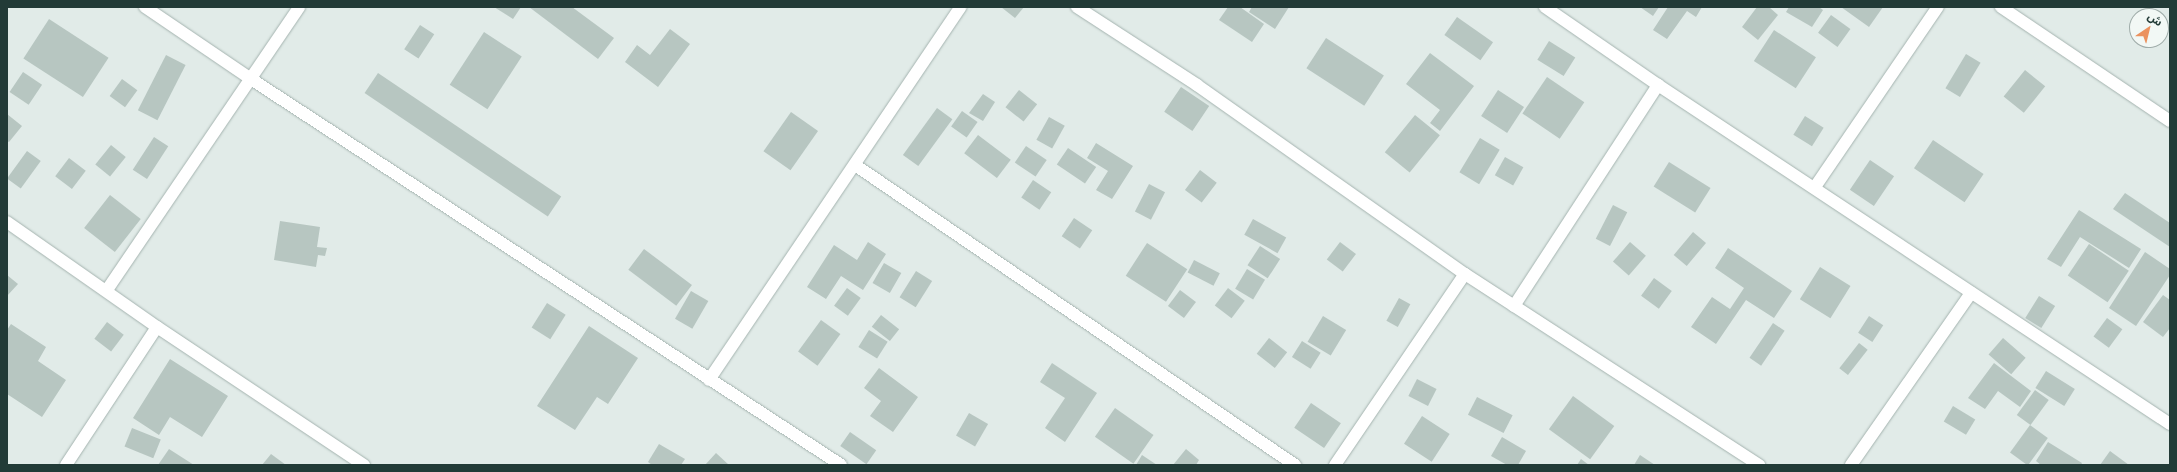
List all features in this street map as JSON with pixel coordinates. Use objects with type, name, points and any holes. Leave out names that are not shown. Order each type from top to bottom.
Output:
[{"type":"street","points":[[145,7],[251,79],[708,380],[841,465]]},
{"type":"street","points":[[107,290],[299,7]]},
{"type":"street","points":[[708,380],[961,7]]},
{"type":"street","points":[[1077,7],[1197,84],[1465,274],[1759,465]]},
{"type":"street","points":[[1545,7],[1658,85],[1815,187],[1971,293],[2170,424]]},
{"type":"street","points":[[1815,187],[1938,7]]},
{"type":"street","points":[[2001,7],[2170,121]]},
{"type":"street","points":[[1514,306],[1658,85]]},
{"type":"street","points":[[855,165],[1295,465]]},
{"type":"street","points":[[7,222],[107,290],[157,327],[364,465]]},
{"type":"street","points":[[1335,465],[1465,274]]},
{"type":"street","points":[[1852,465],[1971,293]]},
{"type":"street","points":[[66,465],[157,327]]},
{"type":"building","points":[[494,7],[521,7],[513,19]]},
{"type":"building","points":[[529,7],[572,7],[614,38],[598,59]]},
{"type":"building","points":[[1001,7],[1024,7],[1015,18]]},
{"type":"building","points":[[1228,7],[1240,7],[1264,24],[1252,42],[1219,20]]},
{"type":"building","points":[[1252,7],[1289,7],[1275,29],[1249,12]]},
{"type":"building","points":[[1640,7],[1659,7],[1653,16]]},
{"type":"building","points":[[1668,7],[1702,7],[1696,17],[1687,11],[1667,39],[1653,30]]},
{"type":"building","points":[[1757,7],[1769,7],[1778,15],[1758,40],[1742,27]]},
{"type":"building","points":[[1789,7],[1819,7],[1823,10],[1812,27],[1786,12]]},
{"type":"building","points":[[1841,7],[1883,7],[1869,27]]},
{"type":"building","points":[[1831,15],[1850,29],[1837,47],[1818,33]]},
{"type":"building","points":[[1457,17],[1493,42],[1480,60],[1444,35]]},
{"type":"building","points":[[49,19],[109,58],[83,97],[23,58]]},
{"type":"building","points":[[420,25],[434,34],[418,59],[404,49]]},
{"type":"building","points":[[670,29],[690,44],[658,87],[625,62],[637,45],[650,55]]},
{"type":"building","points":[[1774,30],[1816,57],[1796,88],[1754,61]]},
{"type":"building","points":[[484,32],[522,57],[487,109],[450,85]]},
{"type":"building","points":[[1326,38],[1384,76],[1364,106],[1306,68]]},
{"type":"building","points":[[1549,41],[1575,57],[1564,76],[1537,60]]},
{"type":"building","points":[[1430,53],[1474,86],[1440,131],[1430,123],[1440,110],[1406,84]]},
{"type":"building","points":[[1966,54],[1981,63],[1960,97],[1945,88]]},
{"type":"building","points":[[166,55],[186,65],[157,120],[138,110]]},
{"type":"building","points":[[2025,70],[2045,86],[2024,113],[2004,96]]},
{"type":"building","points":[[23,72],[42,85],[29,105],[10,92]]},
{"type":"building","points":[[378,73],[561,197],[548,216],[365,93]]},
{"type":"building","points":[[1547,77],[1584,102],[1560,139],[1522,113]]},
{"type":"building","points":[[122,79],[137,90],[125,107],[110,96]]},
{"type":"building","points":[[1181,87],[1209,106],[1192,131],[1164,112]]},
{"type":"building","points":[[1019,90],[1037,104],[1024,121],[1005,107]]},
{"type":"building","points":[[1498,90],[1524,107],[1507,133],[1481,116]]},
{"type":"building","points":[[983,94],[995,102],[983,121],[969,113]]},
{"type":"building","points":[[937,108],[952,119],[918,166],[903,155]]},
{"type":"building","points":[[962,111],[978,122],[967,137],[951,127]]},
{"type":"building","points":[[791,112],[818,131],[791,170],[763,151]]},
{"type":"building","points":[[7,114],[22,126],[9,142],[7,141]]},
{"type":"building","points":[[1415,115],[1440,135],[1410,172],[1385,152]]},
{"type":"building","points":[[1805,116],[1824,128],[1812,146],[1793,135]]},
{"type":"building","points":[[1049,117],[1065,126],[1052,148],[1036,140]]},
{"type":"building","points":[[978,135],[1011,160],[997,178],[964,153]]},
{"type":"building","points":[[154,137],[168,146],[147,179],[133,170]]},
{"type":"building","points":[[1480,138],[1500,150],[1479,184],[1459,172]]},
{"type":"building","points":[[1933,140],[1984,174],[1965,202],[1914,168]]},
{"type":"building","points":[[1096,143],[1133,166],[1112,199],[1096,190],[1108,171],[1087,158]]},
{"type":"building","points":[[111,145],[126,157],[110,176],[95,164]]},
{"type":"building","points":[[1026,146],[1047,160],[1036,177],[1015,163]]},
{"type":"building","points":[[1068,148],[1096,167],[1085,184],[1057,165]]},
{"type":"building","points":[[27,151],[41,161],[21,188],[7,179]]},
{"type":"building","points":[[1505,157],[1523,167],[1513,186],[1495,175]]},
{"type":"building","points":[[69,158],[86,171],[72,189],[55,176]]},
{"type":"building","points":[[1870,160],[1894,176],[1874,206],[1850,190]]},
{"type":"building","points":[[1669,162],[1711,188],[1695,213],[1654,187]]},
{"type":"building","points":[[1200,170],[1217,183],[1202,203],[1185,190]]},
{"type":"building","points":[[1033,180],[1051,192],[1039,210],[1021,197]]},
{"type":"building","points":[[1149,184],[1165,192],[1151,220],[1135,212]]},
{"type":"building","points":[[2125,193],[2170,223],[2170,247],[2113,209]]},
{"type":"building","points":[[110,195],[141,219],[115,252],[84,228]]},
{"type":"building","points":[[1613,205],[1627,212],[1610,246],[1596,239]]},
{"type":"building","points":[[2079,210],[2141,249],[2129,268],[2080,237],[2061,267],[2047,259]]},
{"type":"building","points":[[1074,218],[1092,230],[1080,249],[1062,236]]},
{"type":"building","points":[[1253,219],[1286,237],[1278,253],[1244,235]]},
{"type":"building","points":[[280,221],[320,227],[317,247],[327,248],[325,256],[318,255],[316,267],[274,260]]},
{"type":"building","points":[[1693,232],[1706,243],[1687,266],[1674,255]]},
{"type":"building","points":[[868,242],[886,254],[863,290],[841,276],[826,299],[807,287],[834,245],[857,260]]},
{"type":"building","points":[[1340,242],[1356,254],[1343,272],[1327,260]]},
{"type":"building","points":[[1630,242],[1646,256],[1629,275],[1613,262]]},
{"type":"building","points":[[1147,243],[1187,269],[1166,302],[1126,276]]},
{"type":"building","points":[[2089,244],[2129,271],[2108,302],[2068,276]]},
{"type":"building","points":[[1260,246],[1280,259],[1268,278],[1247,265]]},
{"type":"building","points":[[1728,248],[1792,291],[1774,318],[1746,300],[1716,344],[1691,327],[1712,297],[1730,309],[1744,288],[1715,268]]},
{"type":"building","points":[[644,249],[692,285],[676,306],[628,270]]},
{"type":"building","points":[[2145,252],[2170,269],[2170,275],[2136,326],[2109,308]]},
{"type":"building","points":[[1194,260],[1220,273],[1213,286],[1188,272]]},
{"type":"building","points":[[884,263],[901,273],[890,293],[872,283]]},
{"type":"building","points":[[1820,267],[1851,286],[1830,318],[1800,299]]},
{"type":"building","points":[[1247,269],[1265,280],[1253,300],[1235,289]]},
{"type":"building","points":[[916,271],[932,281],[916,307],[900,297]]},
{"type":"building","points":[[7,275],[18,284],[7,296]]},
{"type":"building","points":[[1654,278],[1672,291],[1659,309],[1641,296]]},
{"type":"building","points":[[847,288],[861,298],[848,316],[834,306]]},
{"type":"building","points":[[1228,288],[1245,301],[1232,318],[1215,306]]},
{"type":"building","points":[[1180,290],[1196,302],[1184,318],[1168,306]]},
{"type":"building","points":[[691,291],[708,301],[692,329],[675,319]]},
{"type":"building","points":[[2163,295],[2170,300],[2170,328],[2163,337],[2143,322]]},
{"type":"building","points":[[2039,296],[2055,306],[2041,328],[2025,318]]},
{"type":"building","points":[[1399,298],[1410,304],[1398,327],[1386,321]]},
{"type":"building","points":[[547,303],[566,315],[550,339],[532,328]]},
{"type":"building","points":[[881,315],[899,329],[890,341],[872,327]]},
{"type":"building","points":[[1323,316],[1346,330],[1331,356],[1308,342]]},
{"type":"building","points":[[1869,316],[1883,325],[1872,342],[1858,333]]},
{"type":"building","points":[[2107,318],[2122,329],[2109,348],[2093,337]]},
{"type":"building","points":[[821,320],[840,334],[817,366],[798,352]]},
{"type":"building","points":[[107,322],[124,335],[111,351],[94,339]]},
{"type":"building","points":[[1773,323],[1785,331],[1761,366],[1750,358]]},
{"type":"building","points":[[11,324],[46,347],[38,361],[66,380],[42,417],[7,394],[7,330]]},
{"type":"building","points":[[589,326],[638,358],[608,404],[597,397],[575,430],[537,406]]},
{"type":"building","points":[[869,330],[888,342],[877,359],[858,347]]},
{"type":"building","points":[[1269,338],[1287,352],[1275,368],[1257,354]]},
{"type":"building","points":[[2003,338],[2026,358],[2011,374],[1989,355]]},
{"type":"building","points":[[1302,341],[1321,353],[1311,369],[1292,357]]},
{"type":"building","points":[[1859,343],[1868,350],[1848,375],[1839,368]]},
{"type":"building","points":[[170,359],[228,396],[202,437],[170,417],[159,435],[133,418]]},
{"type":"building","points":[[1052,363],[1097,393],[1065,442],[1045,428],[1065,398],[1040,382]]},
{"type":"building","points":[[1994,363],[2031,391],[2020,407],[1998,391],[1985,409],[1968,398]]},
{"type":"building","points":[[879,368],[918,397],[893,432],[870,416],[881,401],[864,388]]},
{"type":"building","points":[[2046,371],[2075,389],[2064,406],[2035,388]]},
{"type":"building","points":[[1417,379],[1437,389],[1428,406],[1408,396]]},
{"type":"building","points":[[2035,390],[2049,400],[2031,425],[2017,415]]},
{"type":"building","points":[[1573,396],[1614,426],[1590,459],[1549,429]]},
{"type":"building","points":[[1477,397],[1513,415],[1504,433],[1468,415]]},
{"type":"building","points":[[1311,403],[1341,423],[1324,448],[1294,428]]},
{"type":"building","points":[[1953,406],[1975,419],[1966,435],[1944,421]]},
{"type":"building","points":[[1115,408],[1154,435],[1133,464],[1095,437]]},
{"type":"building","points":[[969,413],[988,424],[975,447],[956,436]]},
{"type":"building","points":[[1422,416],[1450,434],[1432,462],[1404,444]]},
{"type":"building","points":[[2030,425],[2048,438],[2028,465],[2010,453]]},
{"type":"building","points":[[132,428],[161,440],[153,458],[125,447]]},
{"type":"building","points":[[850,432],[876,450],[866,464],[840,446]]},
{"type":"building","points":[[1502,437],[1526,451],[1518,465],[1507,465],[1491,456]]},
{"type":"building","points":[[2048,442],[2082,463],[2081,465],[2041,465],[2036,461]]},
{"type":"building","points":[[659,444],[685,459],[681,465],[652,465],[648,462]]},
{"type":"building","points":[[169,449],[194,465],[158,465]]},
{"type":"building","points":[[1186,449],[1199,460],[1196,465],[1173,465]]},
{"type":"building","points":[[2110,451],[2129,465],[2100,465]]},
{"type":"building","points":[[716,453],[729,465],[705,465]]},
{"type":"building","points":[[271,454],[286,465],[262,465]]},
{"type":"building","points":[[1142,455],[1157,465],[1136,465]]},
{"type":"building","points":[[1640,455],[1655,465],[1634,465]]},
{"type":"building","points":[[1581,459],[1589,465],[1577,465]]}]
